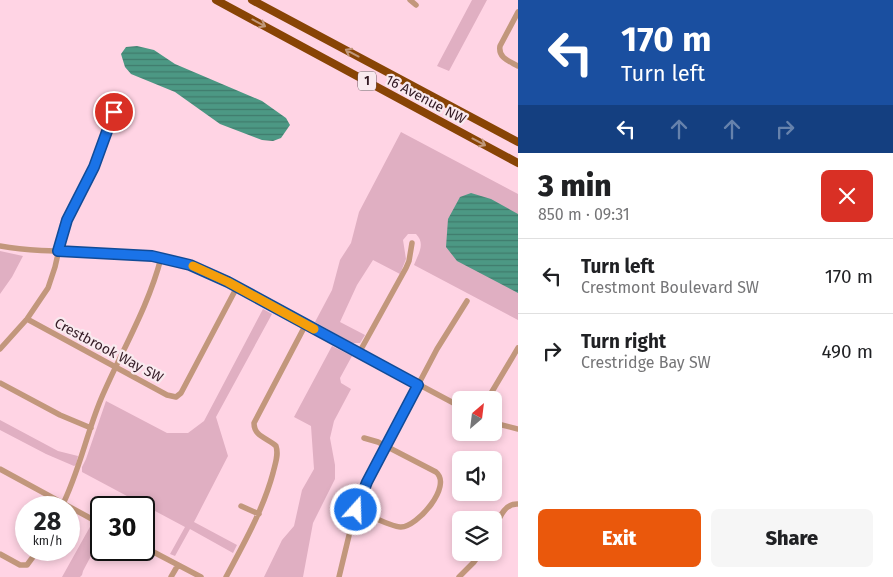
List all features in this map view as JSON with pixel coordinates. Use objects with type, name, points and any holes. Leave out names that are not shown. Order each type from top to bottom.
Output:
[{"type":"highway","name":"16 Avenue NW","points":[[216,0],[518,162]]},
{"type":"highway","name":"16 Avenue NW","points":[[252,0],[518,142]]},
{"type":"street","points":[[410,0],[416,6]]},
{"type":"street","points":[[518,12],[499,50],[503,58],[518,66]]},
{"type":"street","points":[[0,350],[27,320],[48,288],[67,220],[94,167],[114,112]]},
{"type":"street","points":[[360,353],[406,268],[412,243]]},
{"type":"street","points":[[0,246],[25,250],[143,255],[197,268],[237,287],[452,402]]},
{"type":"street","points":[[66,496],[115,368],[142,314],[155,281],[161,258]]},
{"type":"street","name":"Crestbrook Way SW","points":[[27,320],[167,395],[176,397],[181,393],[237,287]]},
{"type":"street","points":[[341,576],[356,510],[367,482],[418,385],[466,302]]},
{"type":"street","points":[[226,577],[259,514],[270,484],[278,450],[275,444],[256,433],[254,423],[306,324]]},
{"type":"street","points":[[493,391],[517,352]]},
{"type":"street","points":[[0,383],[60,415],[91,428]]},
{"type":"street","points":[[502,424],[518,429]]},
{"type":"street","points":[[356,510],[396,526],[404,526],[426,511],[441,487],[442,481],[438,474],[378,442],[364,438]]},
{"type":"street","points":[[0,469],[46,496]]},
{"type":"street","points":[[502,515],[506,507],[511,504],[518,504]]},
{"type":"street","points":[[240,506],[259,514]]},
{"type":"street","points":[[155,552],[201,577]]},
{"type":"street","points":[[0,554],[20,564],[27,565],[30,561]]},
{"type":"street","points":[[459,577],[474,561]]},
{"type":"street","points":[[171,577],[178,565]]},
{"type":"shaded area","points":[[472,0],[487,0],[449,71],[437,66]]},
{"type":"shaded area","points":[[137,46],[154,50],[175,64],[262,101],[286,118],[290,125],[281,138],[273,141],[262,140],[220,124],[175,92],[131,74],[125,67],[121,54],[126,47]]},
{"type":"shaded area","points":[[401,132],[518,194],[518,320],[414,265],[421,245],[416,234],[408,234],[403,240],[406,259],[400,274],[373,260],[357,285],[340,322],[365,335],[360,343],[352,343],[315,322],[332,290],[340,260],[351,243],[359,212]]},
{"type":"shaded area","points":[[471,193],[491,199],[518,214],[518,293],[457,261],[446,247],[448,219],[460,197]]},
{"type":"shaded area","points":[[0,251],[23,256],[0,294]]},
{"type":"shaded area","points":[[263,309],[272,314],[216,417],[228,456],[194,522],[237,545],[233,553],[190,529],[175,556],[170,554],[185,527],[155,511],[155,496],[127,496],[82,472],[82,467],[106,401],[167,433],[188,433],[204,421]]},
{"type":"shaded area","points":[[332,346],[352,356],[340,378],[341,383],[351,389],[334,421],[330,438],[335,465],[335,479],[313,523],[303,577],[264,577],[282,540],[294,526],[302,490],[314,469],[311,426],[294,417]]},
{"type":"shaded area","points":[[0,420],[58,451],[78,456],[76,465],[74,466],[46,454],[0,430]]},
{"type":"shaded area","points":[[90,527],[90,558],[82,575],[80,577],[62,577],[71,561],[80,561],[80,545]]},
{"type":"slow traffic","points":[[193,266],[228,282],[314,329]]},
{"type":"route","points":[[114,112],[94,167],[67,220],[58,251],[152,256],[190,265],[228,282],[418,385],[367,482],[356,510]]}]
